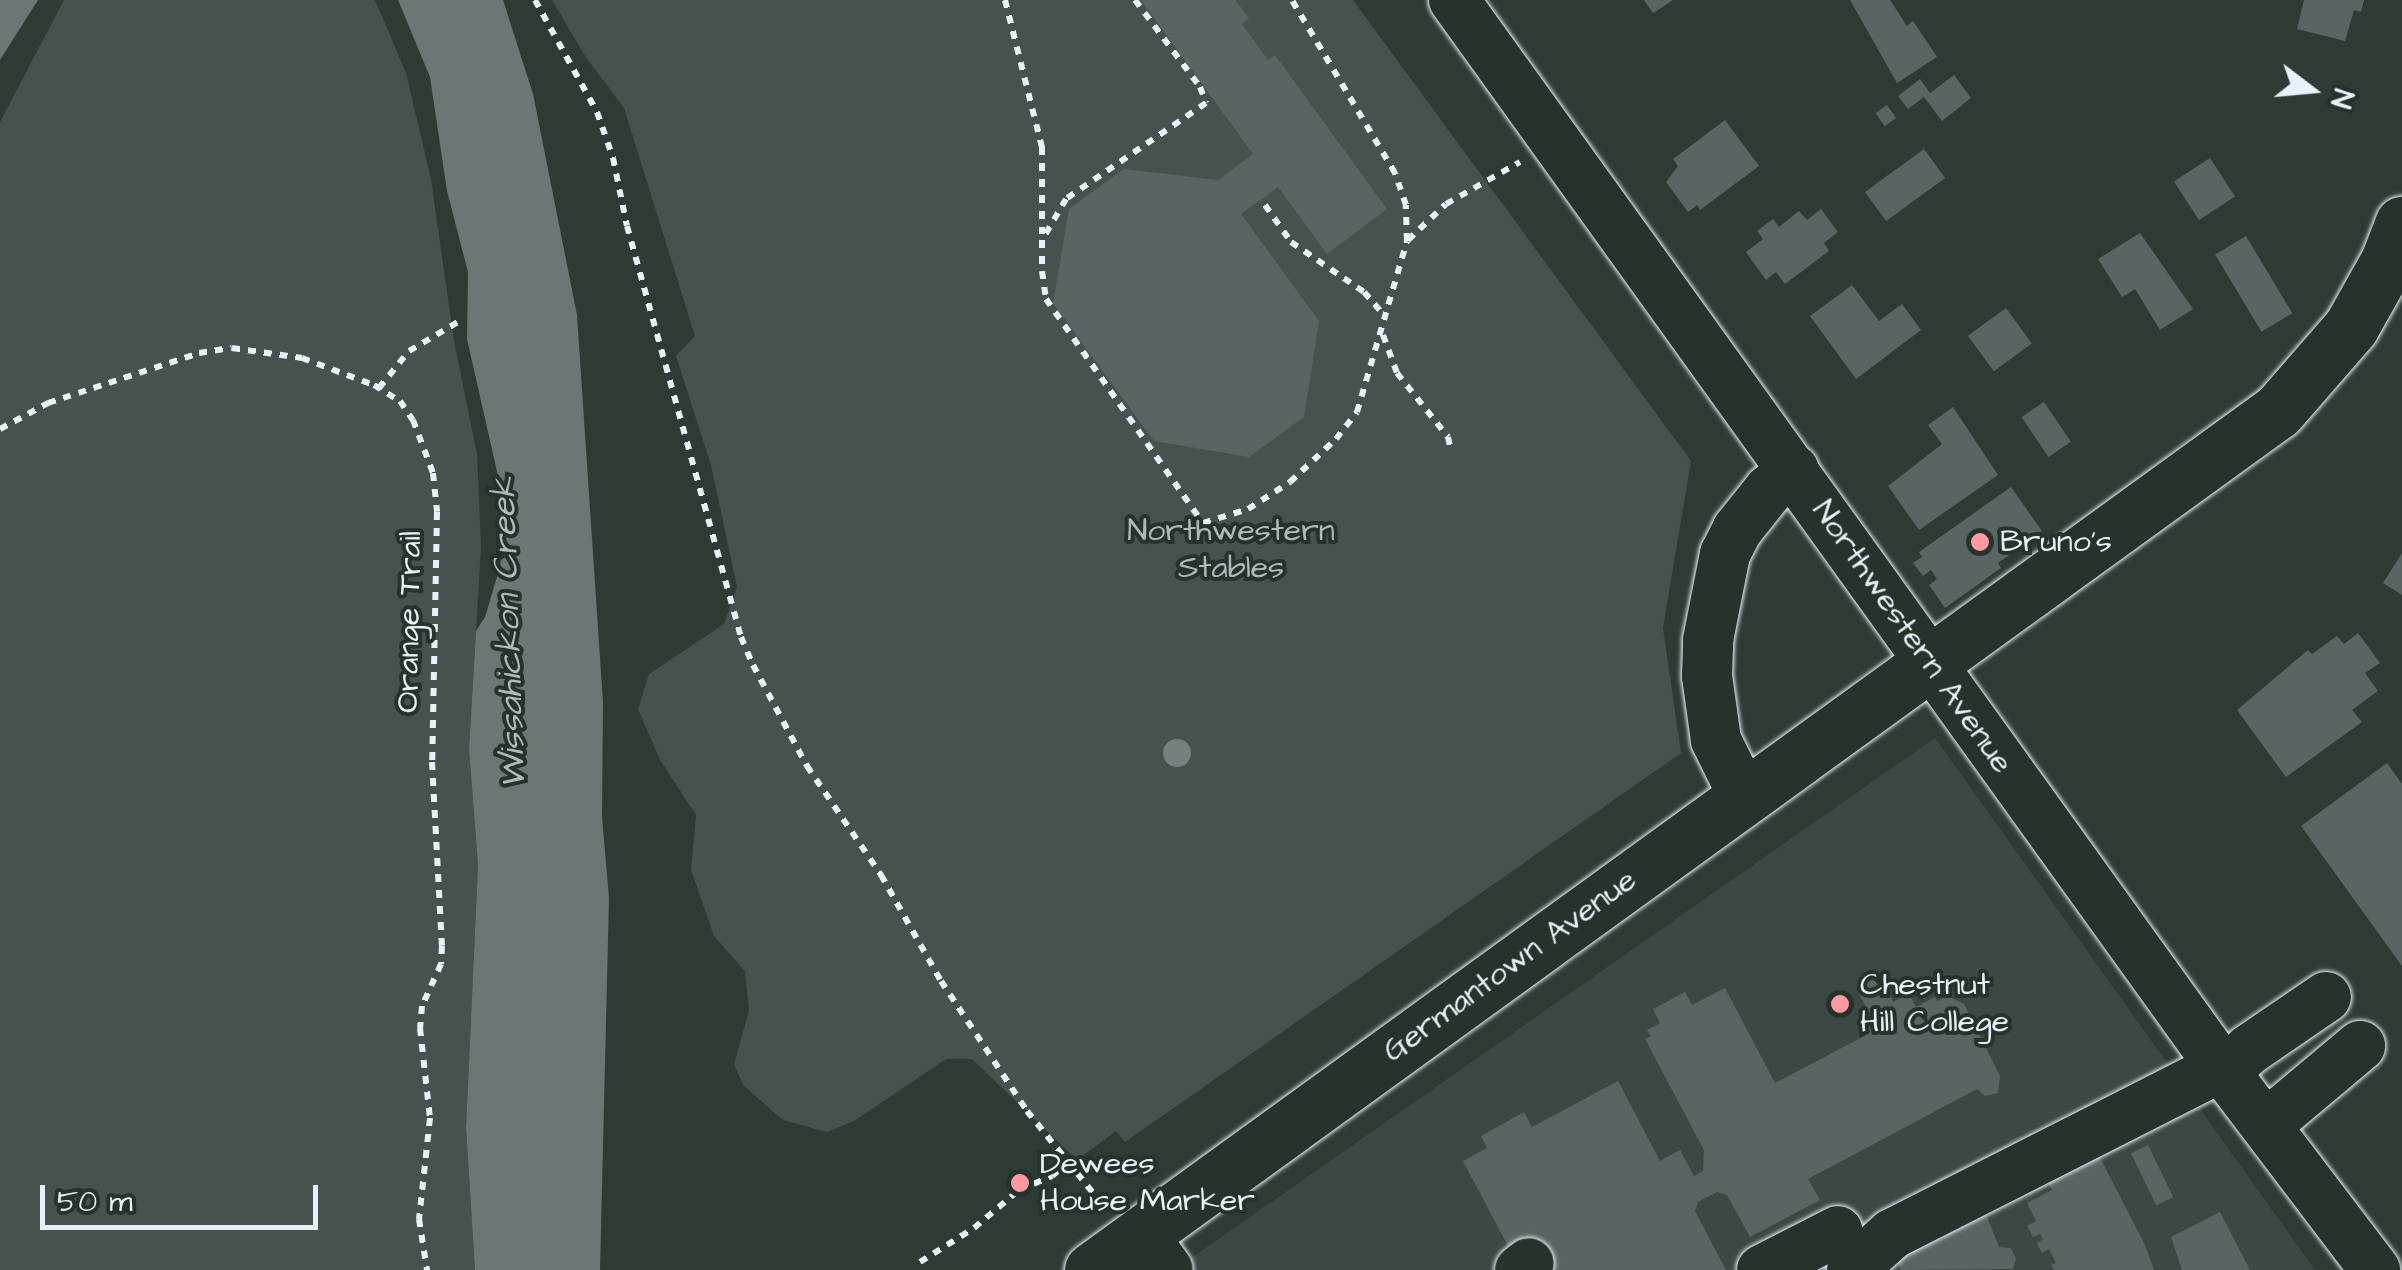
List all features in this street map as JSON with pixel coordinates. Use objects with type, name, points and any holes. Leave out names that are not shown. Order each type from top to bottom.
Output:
[{"type":"main road","name":"Germantown Avenue","points":[[1092,1270],[1155,1252],[1744,796],[2278,411],[2351,326],[2388,261],[2402,224]]},
{"type":"street","name":"Northwestern Avenue","points":[[1454,0],[2223,1070],[2375,1270]]},
{"type":"street","points":[[1744,796],[1716,740],[1707,676],[1708,640],[1725,554],[1737,530],[1769,490],[1794,470]]},
{"type":"street","points":[[1762,1270],[1842,1244],[1892,1234],[2223,1070],[2326,997]]},
{"type":"street","points":[[2266,1125],[2360,1046]]},
{"type":"path","points":[[534,0],[576,71],[608,142],[741,637],[753,666],[807,766],[881,875],[941,981],[1027,1112],[1098,1198]]},
{"type":"path","points":[[1005,0],[1042,147],[1046,299],[1204,523],[1248,509],[1290,482],[1336,440],[1357,412],[1407,241],[1406,205],[1395,173],[1292,0]]},
{"type":"path","points":[[1042,240],[1066,198],[1206,104],[1200,87],[1135,0]]},
{"type":"path","points":[[1407,241],[1446,204],[1499,171],[1560,146]]},
{"type":"path","points":[[1265,205],[1291,242],[1364,292],[1385,316]]},
{"type":"path","points":[[378,388],[409,351],[463,319]]},
{"type":"path","points":[[1382,329],[1397,373],[1448,437],[1451,451]]},
{"type":"path","name":"Orange Trail","points":[[0,428],[48,402],[199,352],[232,348],[302,358],[378,388],[400,402],[413,420],[432,472],[437,512],[432,762],[442,946],[441,964],[422,1006],[420,1028],[430,1118],[419,1220],[428,1270]]},
{"type":"path","points":[[920,1262],[974,1228],[1019,1190],[1052,1176],[1069,1161]]},
{"type":"shaded area","name":"Chestnut Hill College","points":[[1935,738],[2315,1270],[1174,1270]]},
{"type":"green space","points":[[64,0],[375,0],[406,73],[431,179],[454,341],[477,454],[481,547],[469,749],[478,865],[466,1128],[475,1270],[0,1270],[0,122]]},
{"type":"green space","name":"Northwestern Stables","points":[[552,0],[1353,0],[1691,461],[1663,628],[1681,753],[1125,1142],[1116,1131],[1077,1160],[972,1059],[946,1059],[854,1121],[827,1132],[783,1120],[744,1086],[734,1065],[749,1010],[745,971],[714,936],[691,870],[696,815],[660,760],[638,709],[649,674],[724,624],[737,587],[711,465],[676,356],[695,336],[624,108],[585,56]]},
{"type":"water","points":[[0,0],[38,0],[0,60]]},
{"type":"water","name":"Wissahickon Creek","points":[[398,0],[503,0],[533,94],[577,315],[603,703],[602,817],[609,898],[600,1270],[475,1270],[466,1128],[478,865],[469,749],[476,631],[485,617],[500,567],[505,507],[467,339],[468,272],[447,191],[430,77]]},
{"type":"building","name":"Northwestern Stables","points":[[1141,0],[1235,0],[1249,18],[1242,24],[1268,60],[1275,55],[1387,209],[1327,254],[1278,187],[1241,214],[1319,321],[1304,417],[1249,457],[1154,441],[1053,303],[1069,209],[1124,169],[1218,180],[1253,154]]},
{"type":"building","points":[[1644,0],[1673,0],[1653,13]]},
{"type":"building","points":[[1850,0],[1890,0],[1907,26],[1913,21],[1937,57],[1897,83]]},
{"type":"building","points":[[2304,0],[2364,0],[2361,12],[2354,10],[2345,41],[2297,29]]},
{"type":"building","points":[[1954,75],[1971,98],[1942,121],[1924,97],[1908,109],[1898,96],[1920,79],[1930,93]]},
{"type":"building","points":[[1887,105],[1896,118],[1885,126],[1876,113]]},
{"type":"building","points":[[1725,120],[1759,166],[1700,210],[1697,205],[1688,212],[1666,182],[1678,166],[1673,159]]},
{"type":"building","points":[[1924,149],[1945,178],[1886,221],[1865,192]]},
{"type":"building","points":[[2210,158],[2235,197],[2199,220],[2174,181]]},
{"type":"building","points":[[1821,209],[1838,232],[1824,243],[1829,251],[1785,284],[1776,272],[1766,280],[1746,252],[1763,239],[1757,231],[1773,219],[1779,227],[1799,211],[1807,220]]},
{"type":"building","points":[[2140,233],[2193,309],[2160,330],[2135,289],[2122,297],[2098,259]]},
{"type":"building","points":[[2246,236],[2292,313],[2261,332],[2215,255]]},
{"type":"building","points":[[1852,285],[1879,321],[1902,304],[1921,330],[1856,379],[1810,316]]},
{"type":"building","points":[[2006,308],[2032,344],[1994,371],[1968,336]]},
{"type":"building","points":[[2044,402],[2071,442],[2048,457],[2022,417]]},
{"type":"building","points":[[1953,407],[1998,475],[1919,530],[1888,486],[1942,444],[1928,425]]},
{"type":"building","name":"Bruno's","points":[[2011,487],[2042,531],[1998,563],[2001,568],[1945,608],[1929,585],[1937,579],[1931,570],[1923,576],[1913,563],[1922,557],[1919,552]]},
{"type":"building","points":[[2402,553],[2402,595],[2383,583]]},
{"type":"building","points":[[2358,633],[2380,663],[2365,673],[2378,691],[2352,710],[2362,722],[2286,777],[2237,710],[2308,650],[2312,654],[2337,636],[2344,644]]},
{"type":"building","points":[[2387,763],[2402,784],[2402,966],[2301,826]]},
{"type":"building","points":[[1872,980],[1883,982],[1893,1002],[1909,993],[1916,1007],[1935,997],[1937,1001],[1948,996],[1964,1004],[2000,1076],[1998,1093],[1985,1096],[1977,1089],[1808,1179],[1820,1200],[1750,1237],[1727,1195],[1717,1192],[1698,1202],[1695,1211],[1726,1270],[1552,1270],[1535,1237],[1510,1250],[1463,1161],[1487,1148],[1481,1136],[1524,1112],[1532,1127],[1618,1081],[1660,1161],[1680,1150],[1694,1176],[1703,1171],[1704,1150],[1645,1039],[1651,1036],[1647,1030],[1660,1023],[1653,1009],[1685,992],[1692,1005],[1725,988],[1775,1083],[1868,1034],[1865,1029],[1876,1024],[1859,994],[1862,985]]},
{"type":"building","points":[[2148,1145],[2173,1197],[2156,1205],[2131,1153]]},
{"type":"building","points":[[2095,1148],[2154,1270],[2054,1270],[2051,1265],[2056,1263],[2049,1249],[2042,1253],[2037,1243],[2043,1239],[2040,1234],[2033,1237],[2027,1226],[2036,1221],[2027,1203],[2052,1190],[2043,1174]]},
{"type":"building","points":[[1984,1209],[1999,1247],[2011,1248],[2016,1259],[2013,1269],[1901,1270],[1893,1253]]},
{"type":"building","points":[[2220,1212],[2250,1270],[2182,1270],[2171,1237]]},
{"type":"place","name":"Bruno's","points":[[1980,542]]},
{"type":"place","name":"Chestnut Hill College","points":[[1840,1004]]},
{"type":"place","name":"Dewees House Marker","points":[[1020,1183]]}]
